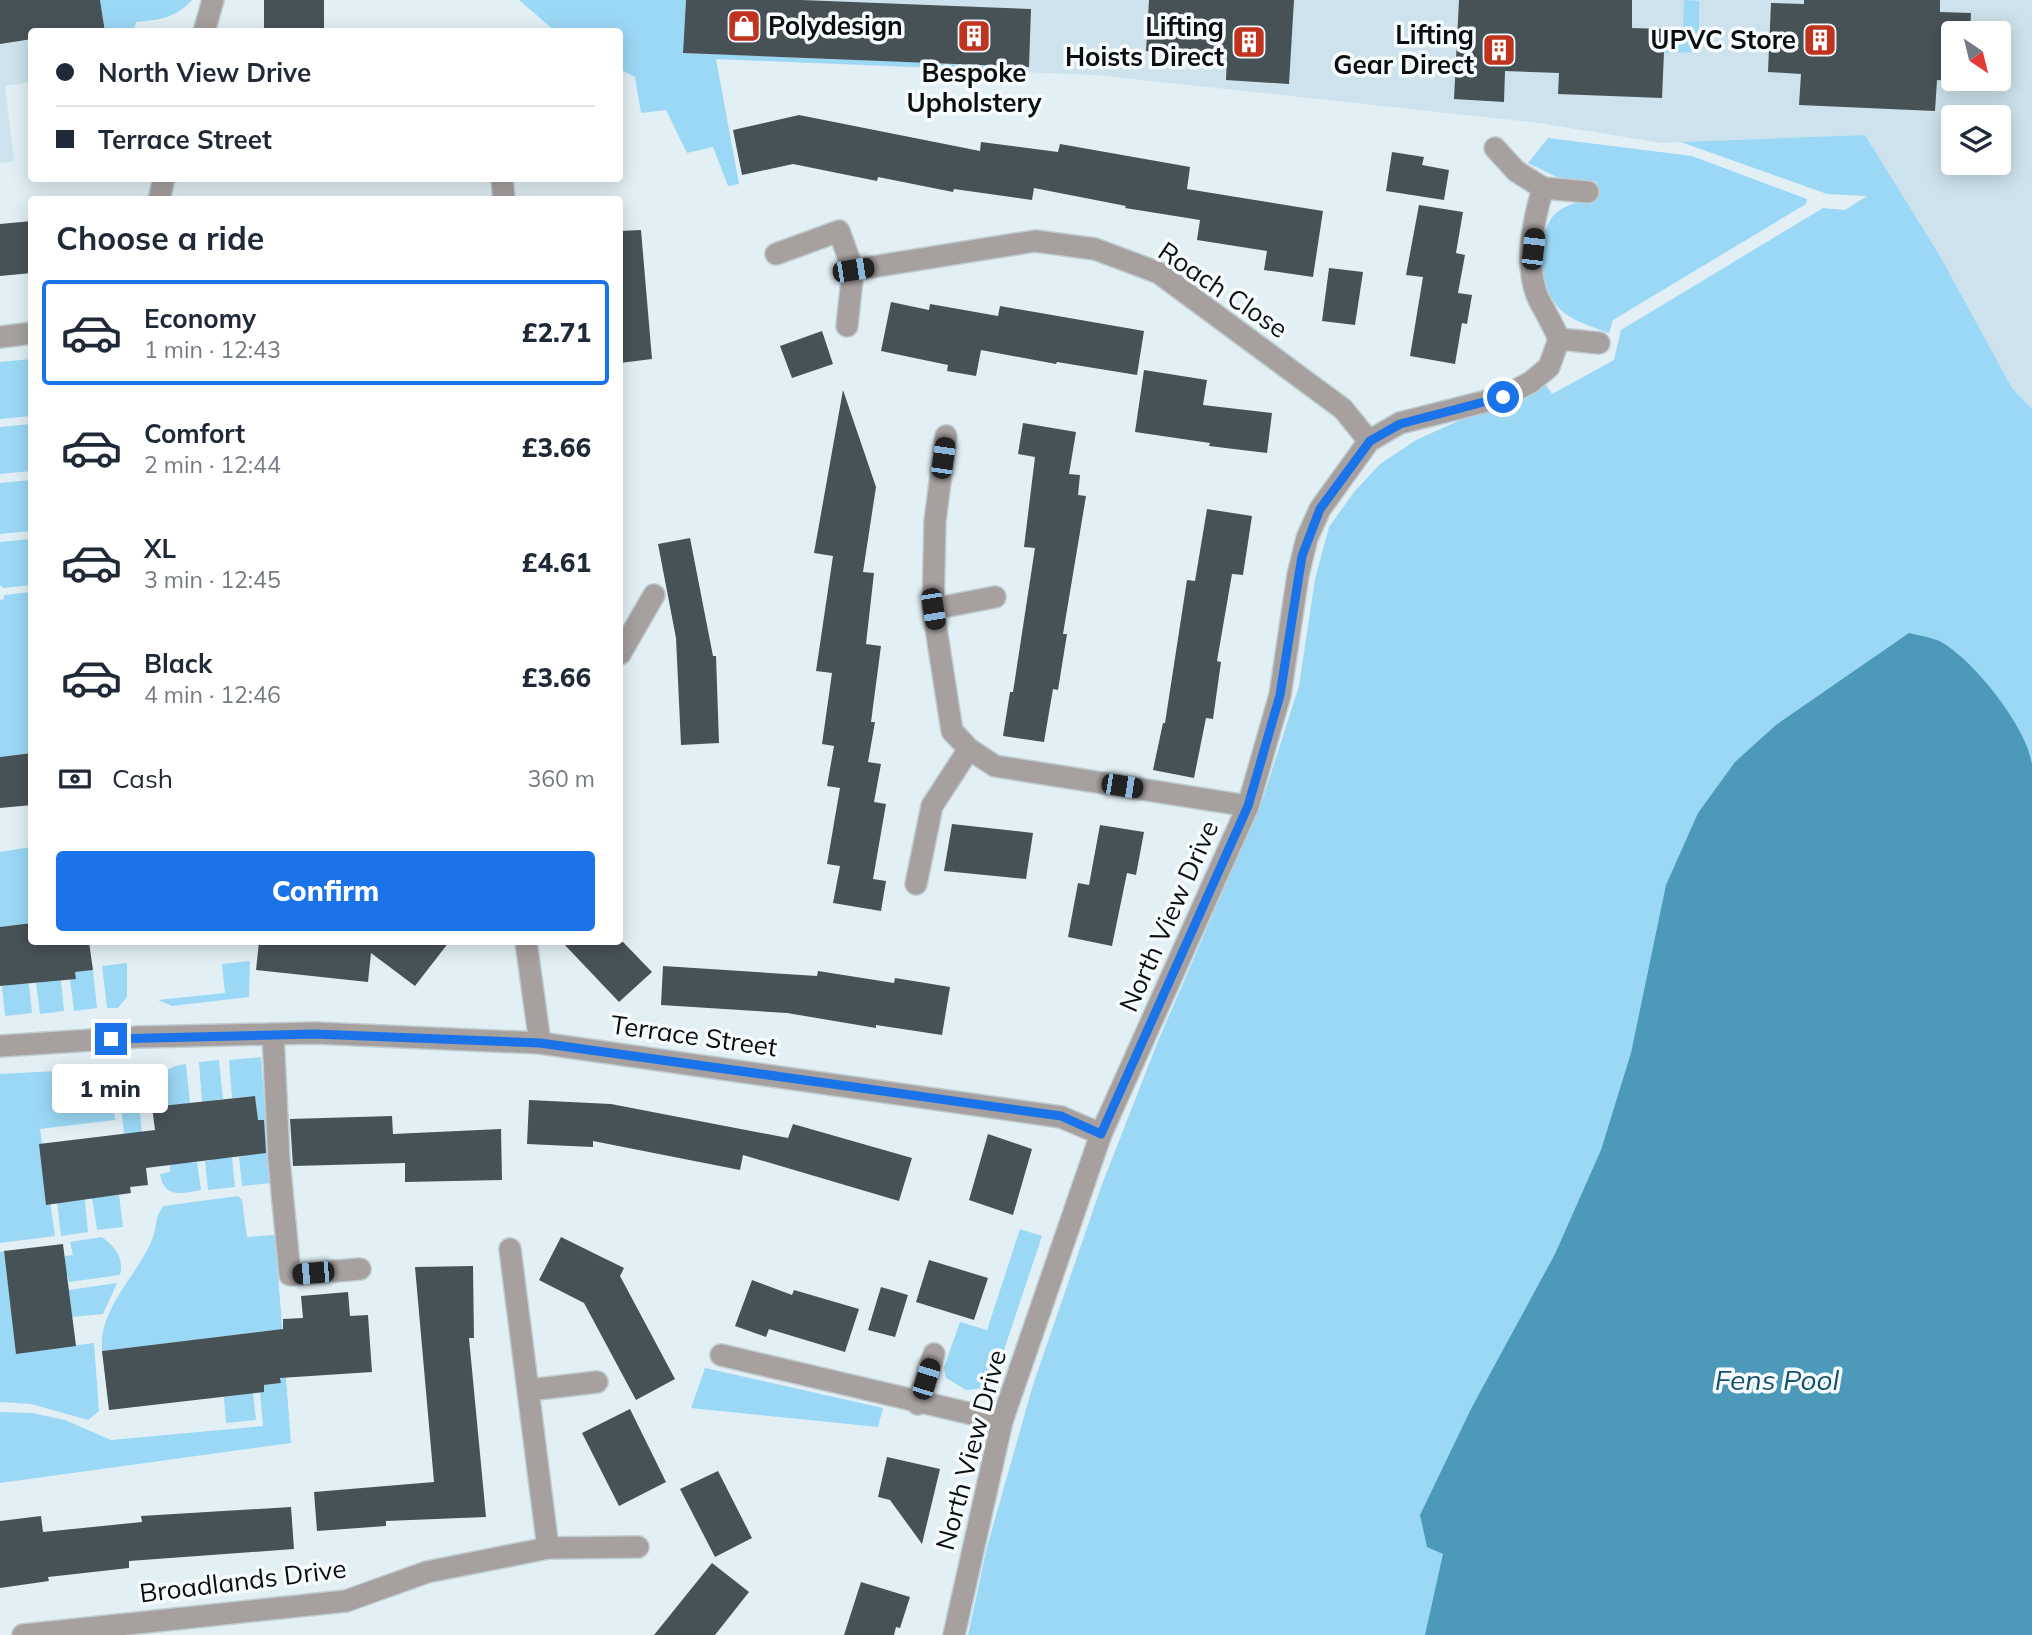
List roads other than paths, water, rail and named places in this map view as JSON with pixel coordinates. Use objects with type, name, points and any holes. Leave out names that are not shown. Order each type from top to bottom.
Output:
[{"type":"street","points":[[205,28],[213,0]]},
{"type":"street","points":[[1495,148],[1516,170],[1543,188],[1588,192]]},
{"type":"street","points":[[1543,188],[1538,206],[1531,270],[1539,299],[1559,339],[1598,343]]},
{"type":"street","points":[[776,254],[839,230],[853,270],[847,326]]},
{"type":"street","name":"Roach Close","points":[[853,270],[1035,241],[1095,248],[1159,274],[1343,409],[1370,441]]},
{"type":"street","points":[[0,337],[28,334]]},
{"type":"street","name":"North View Drive","points":[[954,1635],[1002,1421],[1101,1134],[1248,806],[1280,695],[1298,575],[1307,538],[1320,509],[1370,441],[1400,424],[1461,409],[1513,392],[1549,367],[1559,339]]},
{"type":"street","points":[[946,436],[935,521],[933,609],[952,730],[969,749],[995,766],[1248,806]]},
{"type":"street","points":[[623,649],[654,595]]},
{"type":"street","points":[[933,609],[995,597]]},
{"type":"street","points":[[916,884],[932,806],[969,749]]},
{"type":"street","points":[[526,945],[540,1043]]},
{"type":"street","points":[[273,1034],[279,1160],[290,1275],[360,1269]]},
{"type":"street","name":"Terrace Street","points":[[0,1046],[139,1037],[273,1034],[540,1043],[1061,1116],[1101,1134]]},
{"type":"street","points":[[510,1249],[548,1548]]},
{"type":"street","points":[[918,1404],[934,1354]]},
{"type":"street","points":[[721,1356],[883,1391],[918,1404],[1002,1421]]},
{"type":"street","points":[[529,1390],[597,1382]]},
{"type":"street","name":"Broadlands Drive","points":[[23,1635],[346,1601],[427,1572],[548,1548],[638,1547]]},
{"type":"water","name":"Fens Pool","points":[[1909,633],[1942,643],[1972,667],[2011,716],[2028,749],[2032,764],[2032,1635],[1425,1635],[1443,1554],[1427,1547],[1420,1515],[1472,1407],[1555,1254],[1601,1150],[1631,1053],[1666,885],[1698,813],[1735,762],[1776,725]]},
{"type":"place","name":"Polydesign","points":[[744,26]]},
{"type":"place","name":"Bespoke Upholstery","points":[[974,36]]},
{"type":"place","name":"UPVC Store","points":[[1820,40]]},
{"type":"place","name":"Lifting Hoists Direct","points":[[1249,42]]},
{"type":"place","name":"Lifting Gear Direct","points":[[1499,50]]}]
